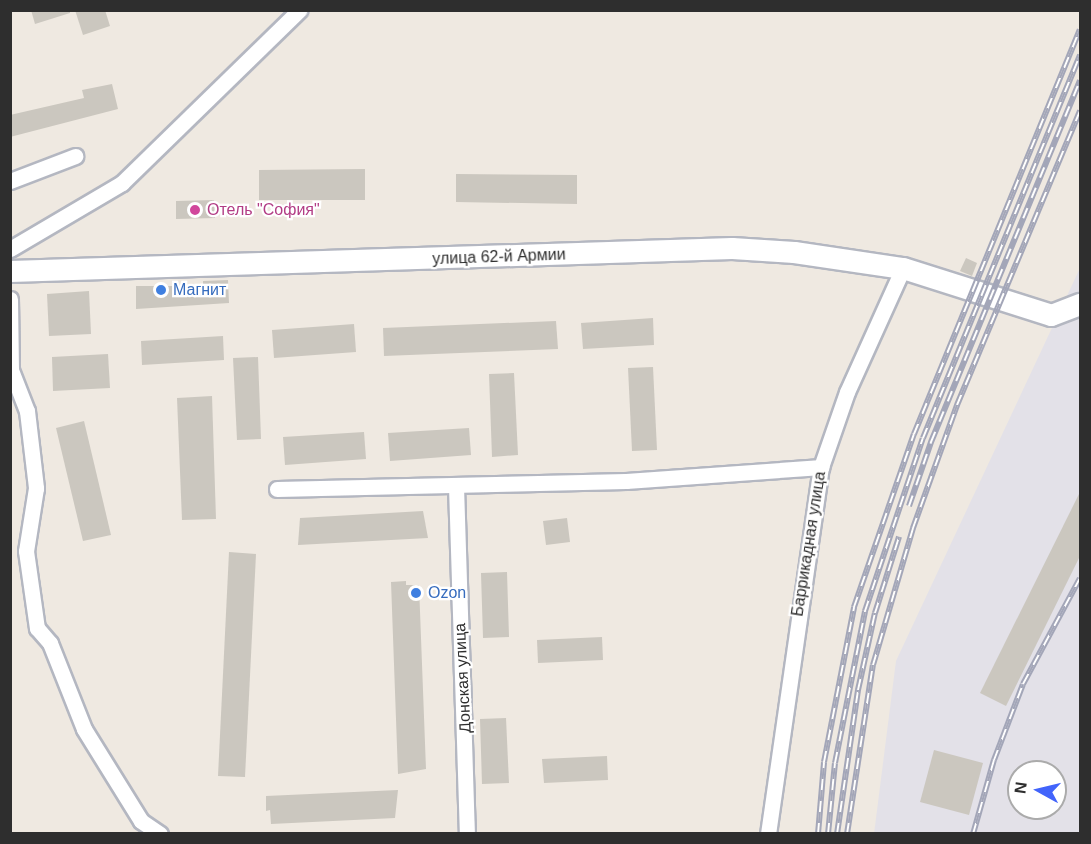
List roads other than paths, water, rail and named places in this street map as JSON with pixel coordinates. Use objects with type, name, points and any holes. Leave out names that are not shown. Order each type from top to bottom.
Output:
[{"type":"street","points":[[10,249],[122,183],[299,10]]},
{"type":"street","points":[[10,180],[75,156]]},
{"type":"street","name":"улица 62-й Армии","points":[[10,271],[732,248],[794,252],[903,268],[982,295],[1051,315],[1080,304]]},
{"type":"street","name":"Баррикадная улица","points":[[768,834],[821,467],[847,392],[903,268]]},
{"type":"street","points":[[10,299],[11,370],[27,411],[36,488],[26,551],[37,628],[50,643],[84,729],[141,821],[160,834]]},
{"type":"street","points":[[277,489],[626,481],[821,467]]},
{"type":"street","name":"Донская улица","points":[[456,486],[466,834]]},
{"type":"railway","points":[[818,834],[824,762],[854,607],[914,434],[1080,30]]},
{"type":"railway","points":[[828,834],[835,763],[865,611],[923,438],[1080,55]]},
{"type":"railway","points":[[909,506],[931,442],[1080,81]]},
{"type":"railway","points":[[847,834],[873,665],[913,528],[957,405],[1080,111]]},
{"type":"railway","points":[[837,834],[858,690],[875,613],[899,537]]},
{"type":"railway","points":[[973,834],[994,760],[1023,684],[1080,578]]},
{"type":"place","name":"Отель \"София\"","points":[[195,210]]},
{"type":"place","name":"Магнит","points":[[161,290]]},
{"type":"place","name":"Ozon","points":[[416,593]]}]
